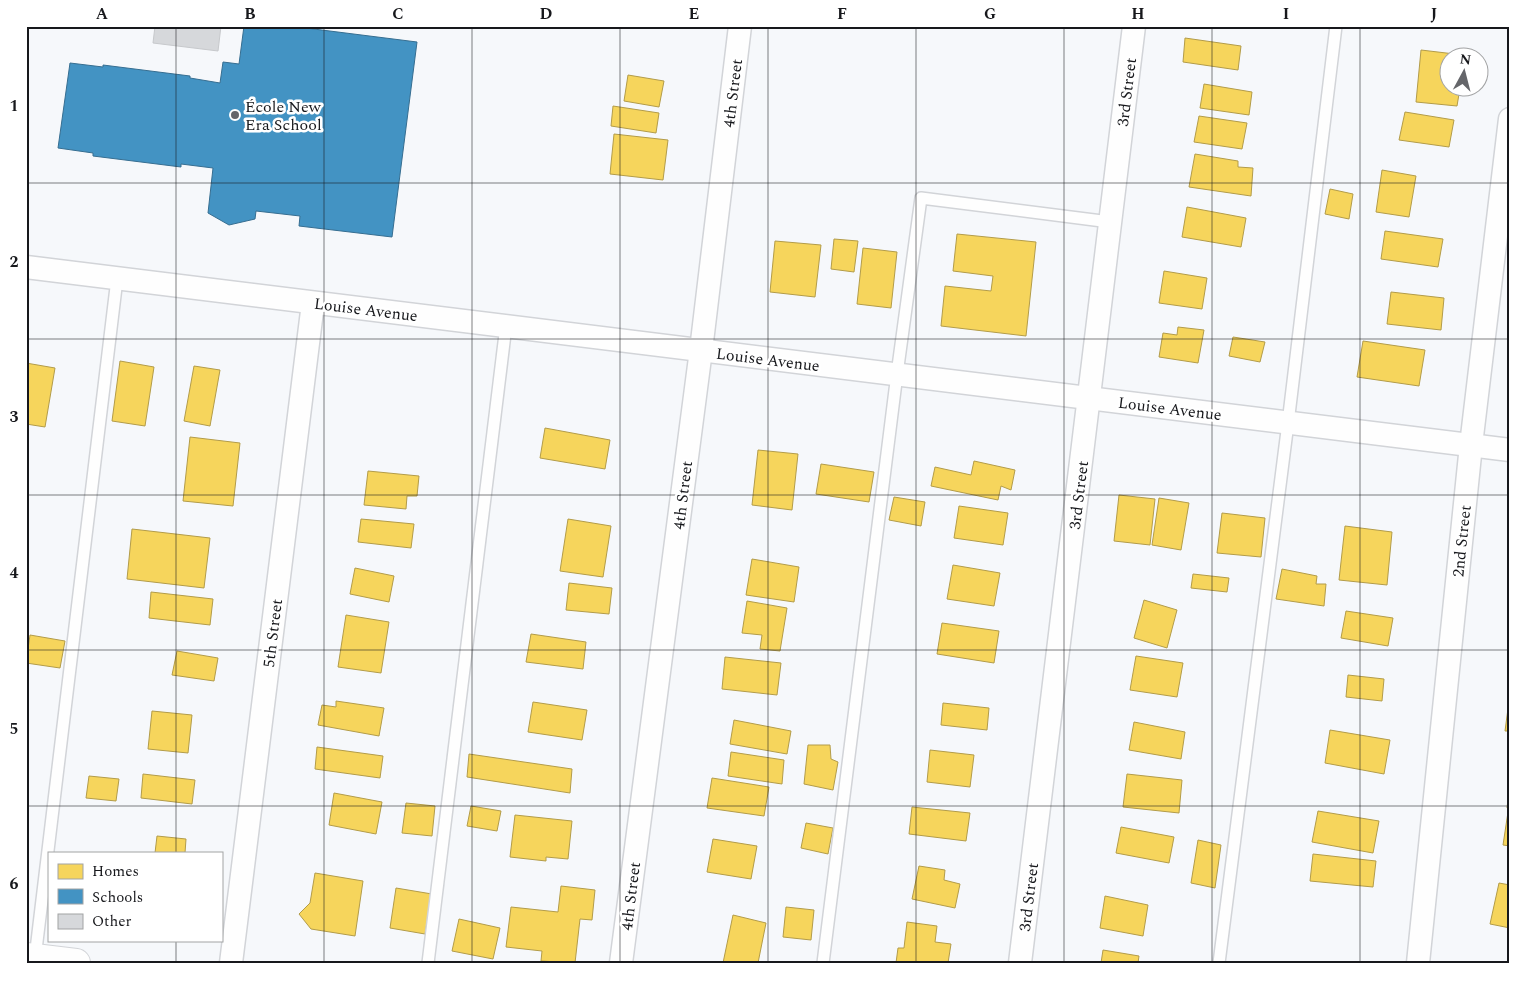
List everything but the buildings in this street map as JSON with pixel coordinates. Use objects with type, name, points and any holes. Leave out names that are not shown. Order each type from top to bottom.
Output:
[{"type":"main road","points":[[31,957],[76,963]]},
{"type":"street","name":"4th Street","points":[[621,963],[701,350],[740,26]]},
{"type":"street","name":"3rd Street","points":[[1020,963],[1134,26]]},
{"type":"street","name":"2nd Street","points":[[1418,963],[1470,445],[1510,119]]},
{"type":"street","name":"Louise Avenue","points":[[26,268],[1510,450]]},
{"type":"street","name":"5th Street","points":[[231,963],[314,303]]},
{"type":"lane","points":[[1219,963],[1288,423],[1336,26]]},
{"type":"lane","points":[[822,963],[921,198],[1110,222]]},
{"type":"lane","points":[[31,957],[117,279]]},
{"type":"lane","points":[[428,963],[506,326]]},
{"type":"place","name":"École New Era School","points":[[235,115]]}]
